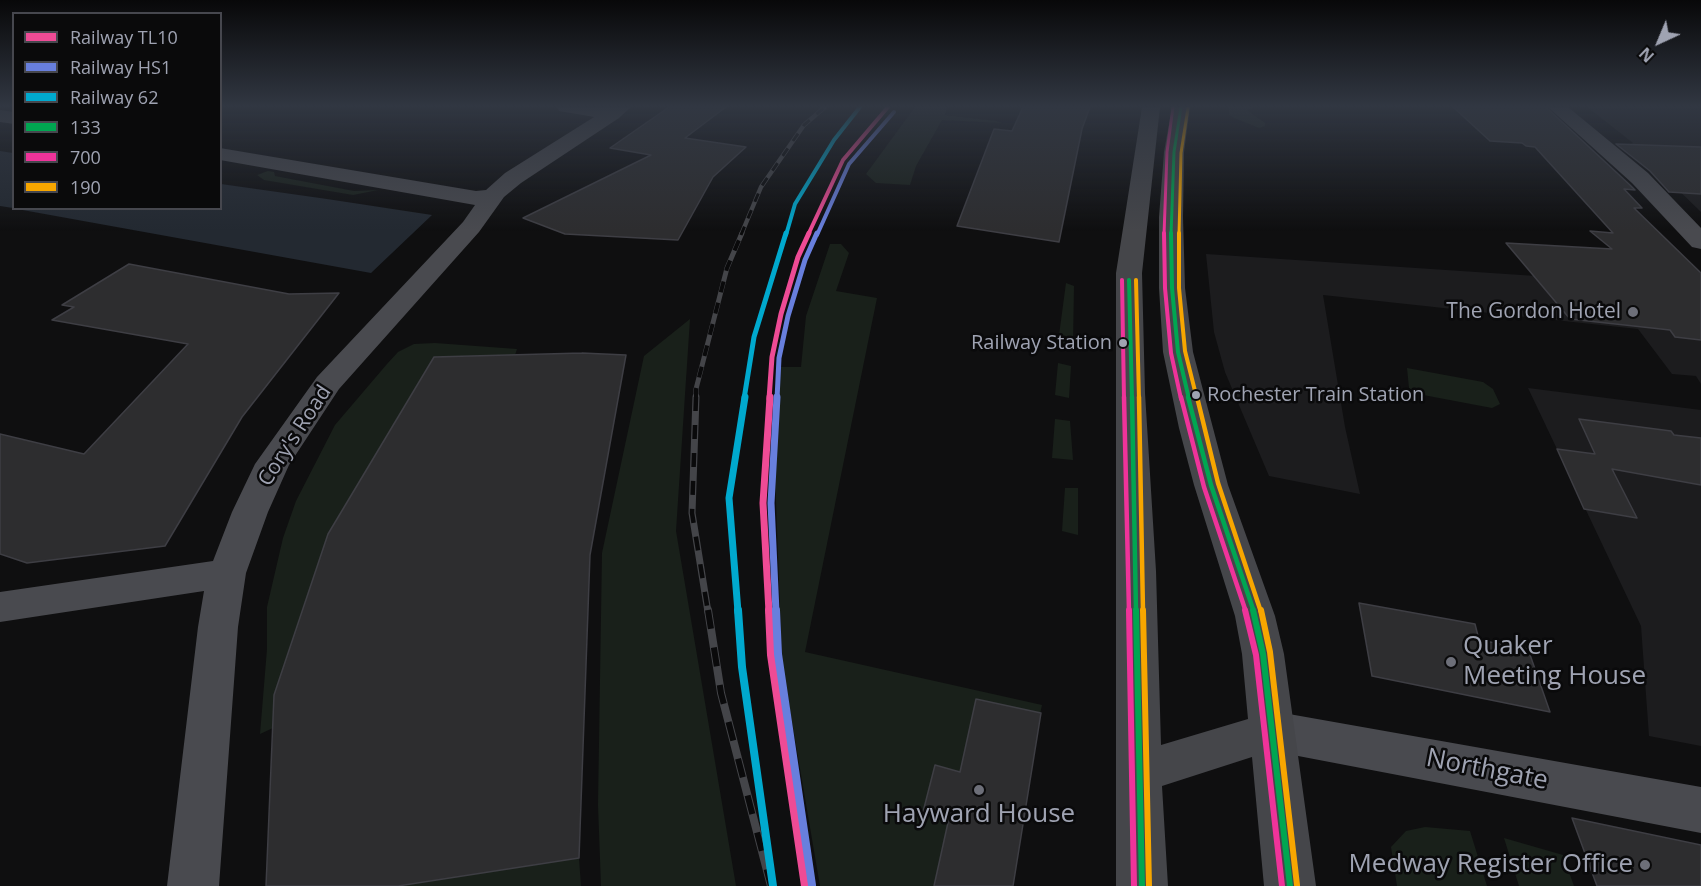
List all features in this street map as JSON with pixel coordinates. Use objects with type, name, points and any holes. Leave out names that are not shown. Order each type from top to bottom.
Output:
[{"type":"main road","points":[[1142,886],[1138,773],[1137,571],[1128,273],[1145,148]]},
{"type":"main road","points":[[1174,148],[1171,217],[1172,288],[1178,352],[1205,465],[1255,616],[1268,686],[1290,886]]},
{"type":"main road","points":[[1138,773],[1272,731]]},
{"type":"street","name":"Cory's Road","points":[[193,886],[218,627],[227,573],[250,512],[272,465],[328,383],[475,223],[493,196],[513,178],[558,148]]},
{"type":"street","points":[[1605,148],[1640,178],[1701,242]]},
{"type":"street","points":[[222,154],[476,198],[493,196]]},
{"type":"street","points":[[0,607],[227,573]]},
{"type":"street","name":"Northgate","points":[[1272,731],[1701,810]]},
{"type":"shaded area","points":[[885,148],[926,148],[916,166],[910,185],[876,183],[866,174]]},
{"type":"shaded area","points":[[1635,148],[1701,148],[1701,212]]},
{"type":"shaded area","points":[[0,151],[12,153],[12,208],[0,206]]},
{"type":"shaded area","points":[[268,171],[274,172],[275,176],[354,191],[378,190],[353,195],[264,180],[257,175]]},
{"type":"shaded area","points":[[222,184],[432,215],[371,273],[23,210],[222,210]]},
{"type":"shaded area","points":[[830,244],[841,244],[849,253],[836,291],[877,298],[805,652],[1042,705],[1040,714],[978,700],[960,772],[935,767],[924,811],[949,818],[934,886],[820,886],[782,663],[775,475],[780,367],[801,367],[806,316]]},
{"type":"shaded area","points":[[1206,254],[1611,281],[1701,291],[1701,384],[1696,376],[1672,374],[1638,329],[1323,295],[1345,427],[1360,494],[1269,476],[1225,372],[1214,332]]},
{"type":"shaded area","points":[[1066,283],[1074,286],[1073,344],[1071,345],[1058,343]]},
{"type":"shaded area","points":[[690,319],[676,531],[736,886],[601,886],[598,805],[602,553],[644,356]]},
{"type":"shaded area","points":[[435,343],[517,349],[515,355],[434,357],[328,534],[282,672],[273,728],[260,734],[267,649],[267,607],[283,538],[296,501],[335,425],[387,364],[398,352],[414,344]]},
{"type":"shaded area","points":[[1058,363],[1071,366],[1069,398],[1055,395]]},
{"type":"shaded area","points":[[1407,368],[1483,382],[1493,389],[1500,404],[1492,408],[1418,394],[1409,388]]},
{"type":"shaded area","points":[[1528,388],[1701,410],[1701,746],[1649,736],[1641,626]]},
{"type":"shaded area","points":[[1055,419],[1070,421],[1073,460],[1052,458]]},
{"type":"shaded area","points":[[1065,488],[1078,488],[1078,535],[1062,531]]},
{"type":"shaded area","points":[[1425,827],[1470,831],[1487,886],[1397,886],[1391,847],[1406,831]]},
{"type":"shaded area","points":[[1504,838],[1563,855],[1574,886],[1519,886]]},
{"type":"shaded area","points":[[579,858],[581,886],[398,886]]},
{"type":"building","points":[[612,148],[745,148],[713,177],[678,240],[565,234],[523,218],[651,155]]},
{"type":"building","points":[[987,148],[1078,148],[1059,242],[957,226]]},
{"type":"building","points":[[1536,148],[1591,148],[1635,190],[1624,189],[1642,208],[1634,208],[1701,273],[1701,340],[1675,337],[1670,330],[1570,319],[1506,243],[1612,249],[1590,231],[1613,233]]},
{"type":"building","points":[[1621,148],[1701,148],[1701,194],[1669,192],[1650,171]]},
{"type":"building","points":[[129,264],[289,294],[339,293],[242,417],[165,546],[27,563],[0,554],[0,434],[84,454],[188,344],[52,320],[74,307],[62,305]]},
{"type":"building","points":[[582,353],[626,355],[590,555],[579,858],[398,886],[266,886],[274,695],[328,534],[434,357]]},
{"type":"building","points":[[1579,419],[1671,431],[1674,435],[1701,438],[1701,485],[1612,469],[1637,518],[1584,509],[1557,449],[1595,454]]},
{"type":"building","name":"Quaker Meeting House","points":[[1359,603],[1475,624],[1479,640],[1528,649],[1550,712],[1372,676]]},
{"type":"building","name":"Hayward House","points":[[976,699],[1041,713],[1013,886],[934,886],[949,818],[923,812],[935,765],[960,772]]},
{"type":"building","name":"Medway Register Office","points":[[1572,818],[1701,845],[1701,886],[1597,886]]},
{"type":"railway","points":[[741,235],[761,187],[788,148]]},
{"type":"railway","points":[[696,397],[696,389],[727,268],[742,233]]},
{"type":"railway","points":[[696,397],[692,513],[708,612]]},
{"type":"railway","points":[[708,610],[721,693],[771,886]]},
{"type":"rail line","name":"62","points":[[773,886],[742,667],[729,498],[754,337],[795,204],[829,148]]},
{"type":"rail line","name":"TL10","points":[[805,886],[771,655],[763,503],[772,357],[781,314],[798,257],[843,160],[853,148]]},
{"type":"rail line","name":"HS1","points":[[812,885],[778,654],[771,503],[779,358],[788,316],[805,260],[849,164],[863,148]]},
{"type":"transit line","name":"700","points":[[1167,148],[1164,217],[1165,288],[1171,353],[1188,430],[1204,487],[1248,618],[1256,655],[1282,886]]},
{"type":"transit line","name":"133","points":[[1175,148],[1171,217],[1172,288],[1178,352],[1195,428],[1211,485],[1255,616],[1263,654],[1290,886]]},
{"type":"transit line","name":"190","points":[[1182,148],[1179,288],[1185,351],[1218,483],[1262,614],[1270,652],[1297,885]]},
{"type":"transit line","name":"700","points":[[1122,280],[1134,886]]},
{"type":"transit line","name":"133","points":[[1129,280],[1142,886]]},
{"type":"transit line","name":"190","points":[[1136,280],[1149,886]]},
{"type":"place","name":"The Gordon Hotel","points":[[1633,312]]},
{"type":"place","name":"Railway Station","points":[[1123,343]]},
{"type":"place","name":"Rochester Train Station","points":[[1196,395]]},
{"type":"place","name":"Quaker Meeting House","points":[[1451,662]]},
{"type":"place","name":"Hayward House","points":[[979,790]]},
{"type":"place","name":"Medway Register Office","points":[[1645,865]]}]
